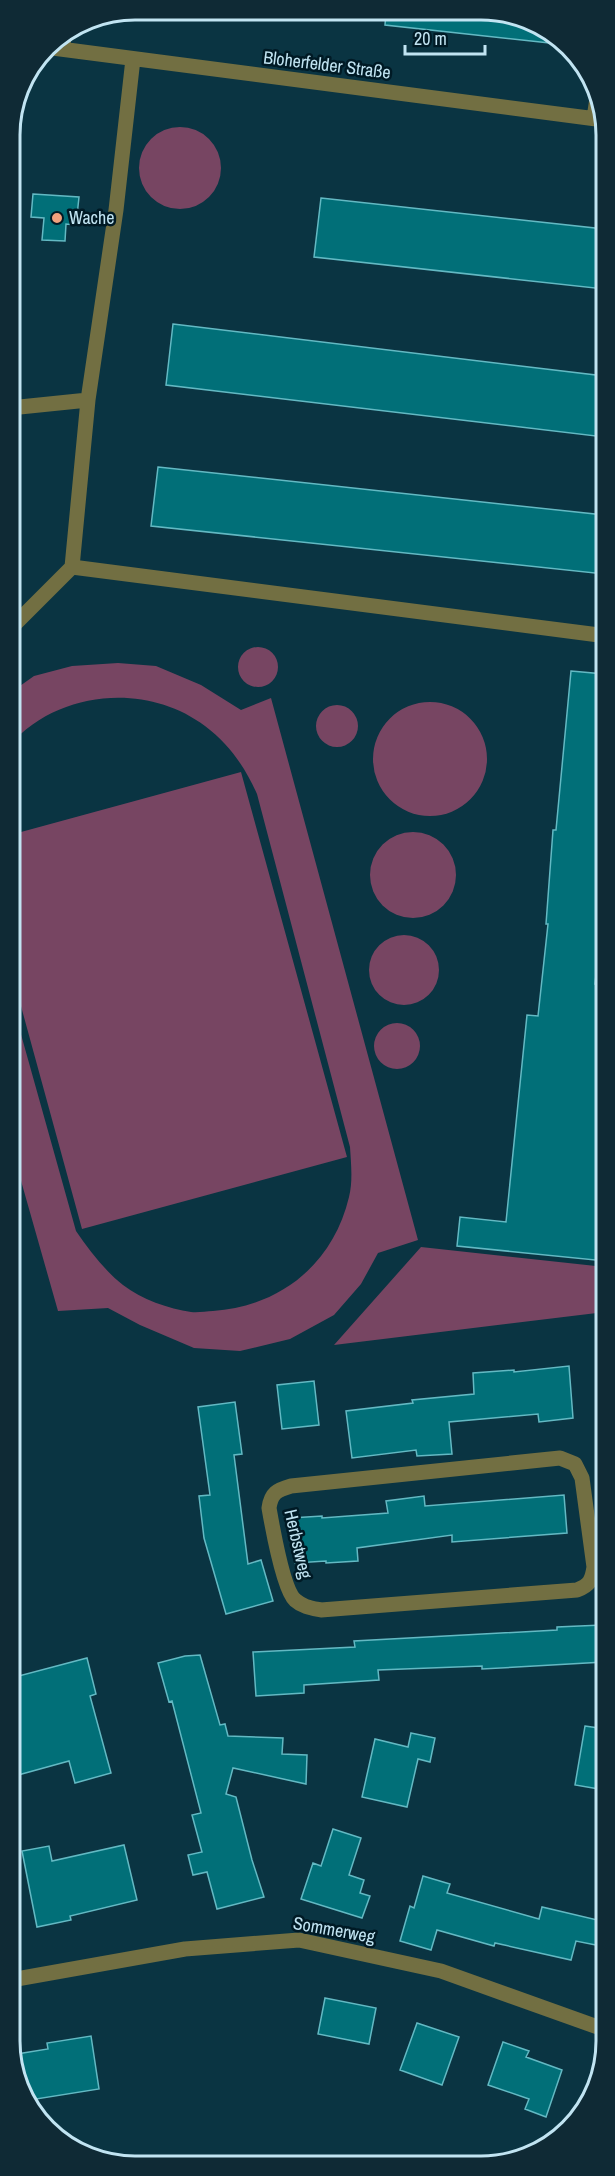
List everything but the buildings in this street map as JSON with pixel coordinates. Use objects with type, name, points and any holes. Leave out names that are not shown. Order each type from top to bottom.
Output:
[{"type":"street","name":"Bloherfelder Straße","points":[[67,42],[133,59],[595,118]]},
{"type":"street","points":[[20,619],[72,567],[88,400],[116,210],[133,59]]},
{"type":"street","points":[[20,407],[88,400]]},
{"type":"street","points":[[72,567],[596,635]]},
{"type":"street","name":"Herbstweg","points":[[595,1527],[582,1478],[575,1464],[560,1458],[291,1486],[278,1490],[271,1497],[269,1508],[286,1585],[293,1599],[306,1607],[321,1610],[577,1590],[585,1587],[592,1580],[595,1558]]},
{"type":"street","name":"Sommerweg","points":[[20,1978],[185,1949],[299,1940],[441,1971],[595,2026]]},
{"type":"shaded area","points":[[180,127],[196,130],[209,139],[218,152],[221,168],[218,184],[209,197],[196,206],[180,209],[164,206],[151,197],[142,184],[139,168],[142,152],[151,139],[164,130]]},
{"type":"shaded area","points":[[258,647],[272,653],[278,667],[272,681],[258,687],[244,681],[238,667],[244,653]]},
{"type":"shaded area","points":[[118,663],[156,666],[201,685],[241,710],[271,698],[418,1240],[378,1253],[361,1284],[334,1315],[290,1339],[240,1351],[194,1348],[140,1325],[108,1308],[58,1311],[20,1177],[20,1031],[76,1231],[116,1279],[147,1299],[182,1311],[213,1311],[261,1300],[282,1290],[317,1261],[331,1242],[349,1197],[351,1178],[350,1147],[257,794],[247,775],[222,740],[205,726],[182,712],[157,703],[130,698],[104,698],[78,703],[53,713],[20,736],[20,686],[34,676],[72,666]]},
{"type":"shaded area","points":[[430,702],[452,707],[470,719],[482,737],[487,759],[482,781],[470,799],[452,811],[430,816],[408,811],[390,799],[378,781],[373,759],[378,737],[390,719],[408,707]]},
{"type":"shaded area","points":[[337,705],[345,706],[352,711],[357,718],[357,734],[352,741],[345,746],[337,747],[329,746],[322,741],[317,734],[316,726],[317,718],[322,711],[329,706]]},
{"type":"shaded area","points":[[241,772],[347,1157],[82,1229],[20,1003],[20,832]]},
{"type":"shaded area","points":[[405,832],[421,832],[444,844],[453,858],[456,875],[453,892],[444,906],[421,918],[405,918],[389,911],[377,899],[370,883],[370,867],[377,851],[389,839]]},
{"type":"shaded area","points":[[404,935],[417,938],[429,945],[436,957],[439,970],[436,983],[429,995],[417,1002],[404,1005],[391,1002],[379,995],[372,983],[369,970],[372,957],[379,945],[391,938]]},
{"type":"shaded area","points":[[397,1023],[413,1030],[420,1046],[413,1062],[397,1069],[381,1062],[374,1046],[381,1030]]},
{"type":"shaded area","points":[[421,1247],[595,1266],[595,1313],[334,1345]]},
{"type":"place","name":"Wache","points":[[57,218]]}]
